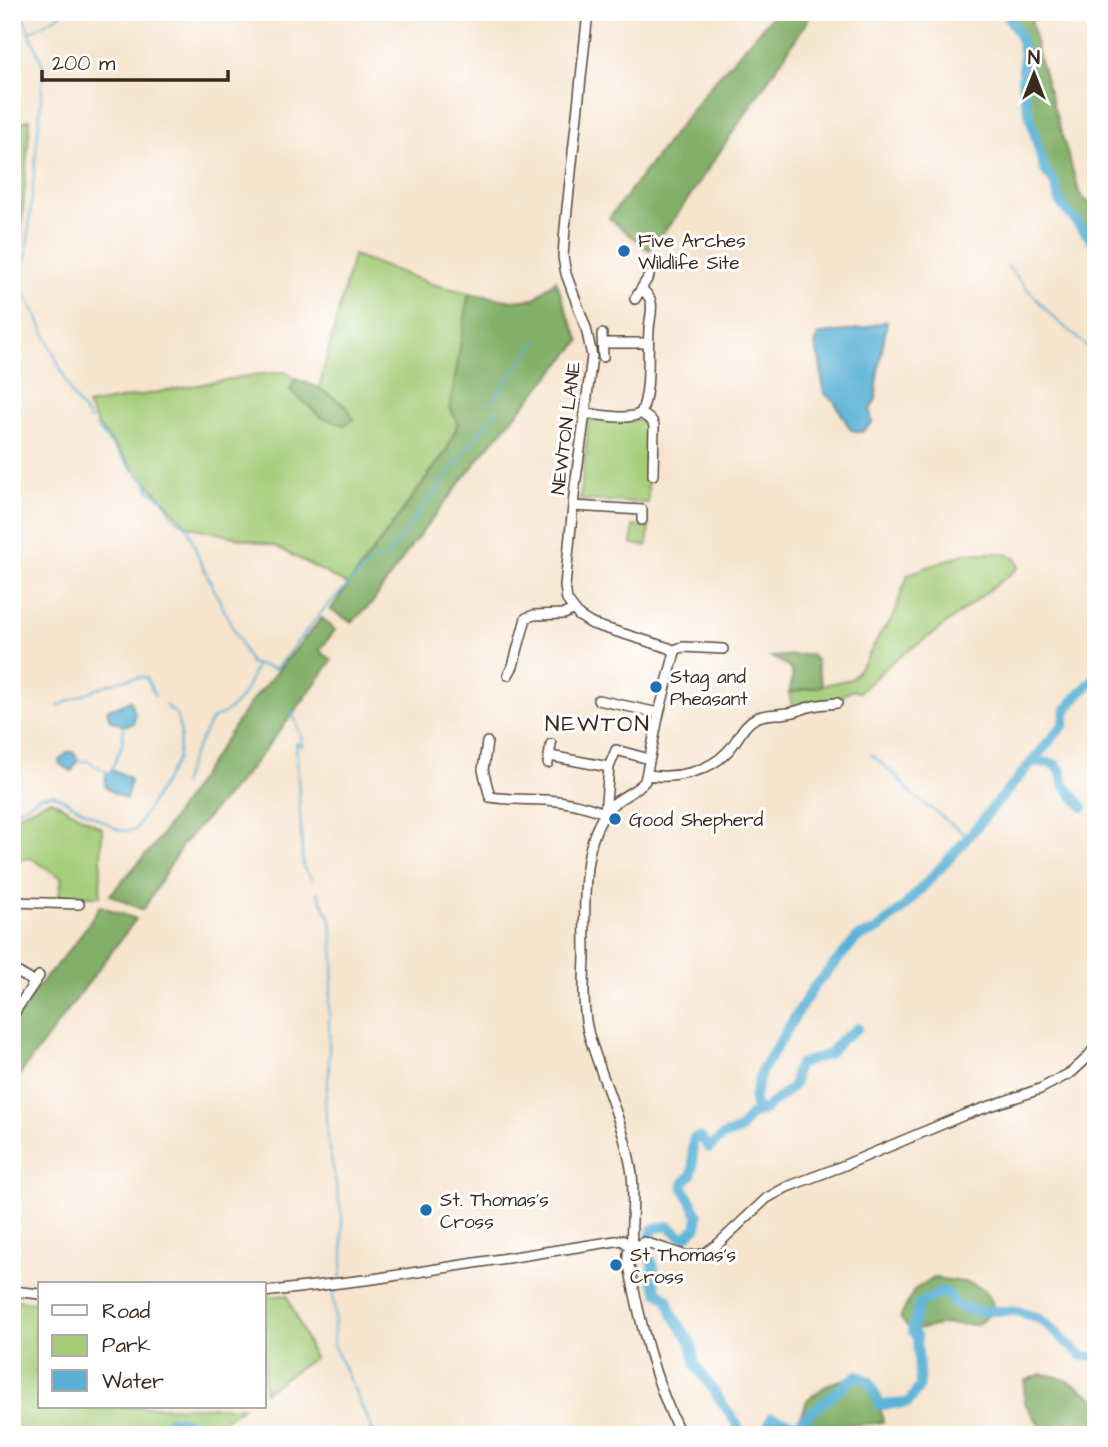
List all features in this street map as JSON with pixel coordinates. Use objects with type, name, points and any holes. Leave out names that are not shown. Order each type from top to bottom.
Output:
[{"type":"street","name":"NEWTON LANE","points":[[573,610],[567,600],[565,586],[592,356],[563,257],[588,12]]},
{"type":"street","points":[[635,299],[649,276]]},
{"type":"street","points":[[586,412],[636,416],[644,406],[652,304],[642,289]]},
{"type":"street","points":[[603,357],[602,338],[648,342]]},
{"type":"street","points":[[640,413],[652,421],[654,426],[653,475]]},
{"type":"street","points":[[573,506],[642,510],[642,520]]},
{"type":"street","points":[[508,675],[526,618],[534,615],[564,614],[573,610],[592,624],[675,652]]},
{"type":"street","points":[[632,1248],[632,1170],[584,1012],[588,864],[592,840],[606,813],[612,805],[645,781],[675,652],[683,647],[723,649]]},
{"type":"street","points":[[598,700],[659,713]]},
{"type":"street","points":[[647,775],[671,777],[707,766],[729,751],[748,723],[760,716],[836,703]]},
{"type":"street","points":[[487,742],[483,770],[490,797],[559,801],[606,813]]},
{"type":"street","points":[[551,744],[549,760],[609,767]]},
{"type":"street","points":[[606,813],[609,767],[616,750],[649,759]]},
{"type":"street","points":[[12,902],[79,904]]},
{"type":"street","points":[[12,969],[34,982],[12,1016]]},
{"type":"street","points":[[681,1435],[654,1367],[630,1272],[628,1253],[632,1248],[643,1242],[687,1256],[704,1254],[767,1198],[787,1187],[964,1115],[1040,1089],[1072,1072],[1096,1046]]},
{"type":"street","points":[[266,1292],[333,1285],[622,1240],[632,1248]]},
{"type":"street","points":[[12,1291],[38,1294]]},
{"type":"green space","points":[[776,12],[810,12],[807,22],[675,218],[649,250],[609,218],[711,85]]},
{"type":"green space","points":[[1005,12],[1030,12],[1037,51],[1080,195],[1096,209],[1096,245],[1061,204],[1054,182],[1044,169],[1022,84],[1024,54],[1019,34]]},
{"type":"green space","points":[[30,119],[19,260],[12,264],[12,126]]},
{"type":"green space","points":[[353,255],[432,284],[469,293],[451,408],[458,423],[447,450],[348,585],[275,546],[187,526],[137,474],[99,427],[87,405],[253,375],[285,372],[296,379],[290,390],[321,417],[347,407],[319,388]]},
{"type":"green space","points":[[556,280],[580,341],[488,447],[412,545],[372,603],[352,622],[330,610],[447,450],[458,423],[450,408],[469,293],[512,301],[534,299]]},
{"type":"green space","points":[[296,379],[319,388],[347,407],[354,419],[344,425],[321,417],[290,390]]},
{"type":"green space","points":[[589,417],[648,421],[648,503],[580,500]]},
{"type":"green space","points":[[633,526],[649,527],[647,546],[632,544]]},
{"type":"green space","points":[[967,553],[1002,553],[1015,557],[1019,567],[892,662],[859,692],[853,690],[838,698],[793,709],[789,693],[851,679],[866,660],[883,629],[892,620],[908,574]]},
{"type":"green space","points":[[322,618],[335,630],[320,650],[332,660],[245,775],[183,844],[143,910],[110,895],[156,843],[250,703]]},
{"type":"green space","points":[[810,654],[816,660],[822,686],[789,693],[791,670],[772,657]]},
{"type":"green space","points":[[51,800],[102,828],[100,896],[59,896],[62,878],[31,858],[12,860],[12,815]]},
{"type":"green space","points":[[100,906],[136,919],[12,1085],[12,1026],[32,994],[76,942]]},
{"type":"green space","points":[[934,1278],[974,1285],[987,1293],[992,1301],[993,1311],[977,1325],[944,1324],[912,1331],[900,1318],[914,1290]]},
{"type":"green space","points":[[287,1295],[314,1358],[266,1391],[266,1297]]},
{"type":"green space","points":[[12,1301],[36,1302],[38,1368],[35,1371],[38,1375],[38,1408],[242,1408],[205,1433],[175,1420],[168,1423],[160,1435],[12,1435]]},
{"type":"green space","points":[[1041,1374],[1063,1379],[1096,1399],[1096,1435],[1046,1435],[1024,1402],[1025,1381]]},
{"type":"green space","points":[[857,1375],[870,1382],[880,1405],[883,1422],[830,1425],[796,1435],[764,1435],[772,1417],[796,1425],[808,1399],[829,1384]]},
{"type":"water","points":[[887,321],[876,399],[870,410],[872,423],[862,432],[851,430],[834,401],[824,393],[815,345],[818,335],[864,328]]},
{"type":"water","points":[[129,700],[135,715],[134,723],[124,726],[110,720],[107,711]]},
{"type":"water","points":[[68,752],[73,752],[78,759],[72,771],[59,761]]},
{"type":"water","points":[[111,771],[129,778],[126,799],[105,785],[106,774]]},
{"type":"waterway","points":[[12,270],[26,260],[44,68],[21,12]]},
{"type":"waterway","points":[[30,32],[65,12]]},
{"type":"waterway","points":[[1005,12],[1019,34],[1024,54],[1022,84],[1044,169],[1054,182],[1061,204],[1096,245]]},
{"type":"waterway","points":[[1007,266],[1052,316],[1096,354]]},
{"type":"waterway","points":[[12,272],[38,318],[73,397],[91,421]]},
{"type":"waterway","points":[[490,403],[537,341]]},
{"type":"waterway","points":[[385,559],[497,409]]},
{"type":"waterway","points":[[95,426],[147,482],[149,490],[164,500],[173,517],[187,526],[200,561],[250,663],[275,669],[326,607],[377,559]]},
{"type":"waterway","points":[[182,785],[192,756],[212,719],[229,710],[240,698],[256,665]]},
{"type":"waterway","points":[[650,1239],[655,1228],[669,1226],[685,1237],[697,1227],[698,1214],[683,1187],[692,1171],[694,1138],[702,1139],[709,1148],[723,1136],[740,1130],[750,1115],[762,1111],[755,1106],[754,1099],[761,1072],[813,988],[858,937],[876,931],[904,907],[958,849],[1064,724],[1066,709],[1096,676]]},
{"type":"waterway","points":[[58,706],[101,687],[135,678],[146,677],[155,696]]},
{"type":"waterway","points":[[12,811],[40,796],[53,794],[117,829],[135,830],[177,760],[181,733],[176,714],[165,705]]},
{"type":"waterway","points":[[291,710],[301,735],[302,746],[296,743],[303,867],[312,879]]},
{"type":"waterway","points":[[111,771],[122,745],[124,726]]},
{"type":"waterway","points":[[871,754],[914,796],[969,837]]},
{"type":"waterway","points":[[77,761],[88,761],[108,773]]},
{"type":"waterway","points":[[1033,761],[1055,764],[1061,771],[1064,785],[1083,807]]},
{"type":"waterway","points":[[317,892],[331,919],[334,964],[325,1101],[327,1137],[342,1217],[343,1256],[339,1280]]},
{"type":"waterway","points":[[762,1111],[790,1089],[800,1064],[829,1054],[841,1040],[858,1028]]},
{"type":"waterway","points":[[647,1251],[654,1267],[651,1276],[658,1292],[668,1299],[672,1314],[692,1344],[695,1364],[738,1426],[741,1435]]},
{"type":"waterway","points":[[337,1286],[333,1297],[333,1344],[375,1435]]},
{"type":"waterway","points":[[764,1435],[772,1417],[796,1425],[857,1375],[870,1382],[880,1405],[908,1403],[920,1386],[917,1338],[912,1331],[919,1304],[942,1291],[948,1294],[956,1305],[976,1311],[1017,1311],[1040,1319],[1082,1356],[1096,1357]]},
{"type":"waterway","points":[[160,1435],[169,1422],[174,1420],[214,1435]]},
{"type":"place","name":"Five Arches Wildlife Site","points":[[624,251]]},
{"type":"place","name":"Stag and Pheasant","points":[[656,687]]},
{"type":"place","name":"Good Shepherd","points":[[615,819]]},
{"type":"place","name":"St. Thomas's Cross","points":[[426,1210]]},
{"type":"place","name":"St Thomas's Cross","points":[[616,1265]]},
{"type":"district","name":"NEWTON","points":[[598,723]]}]
